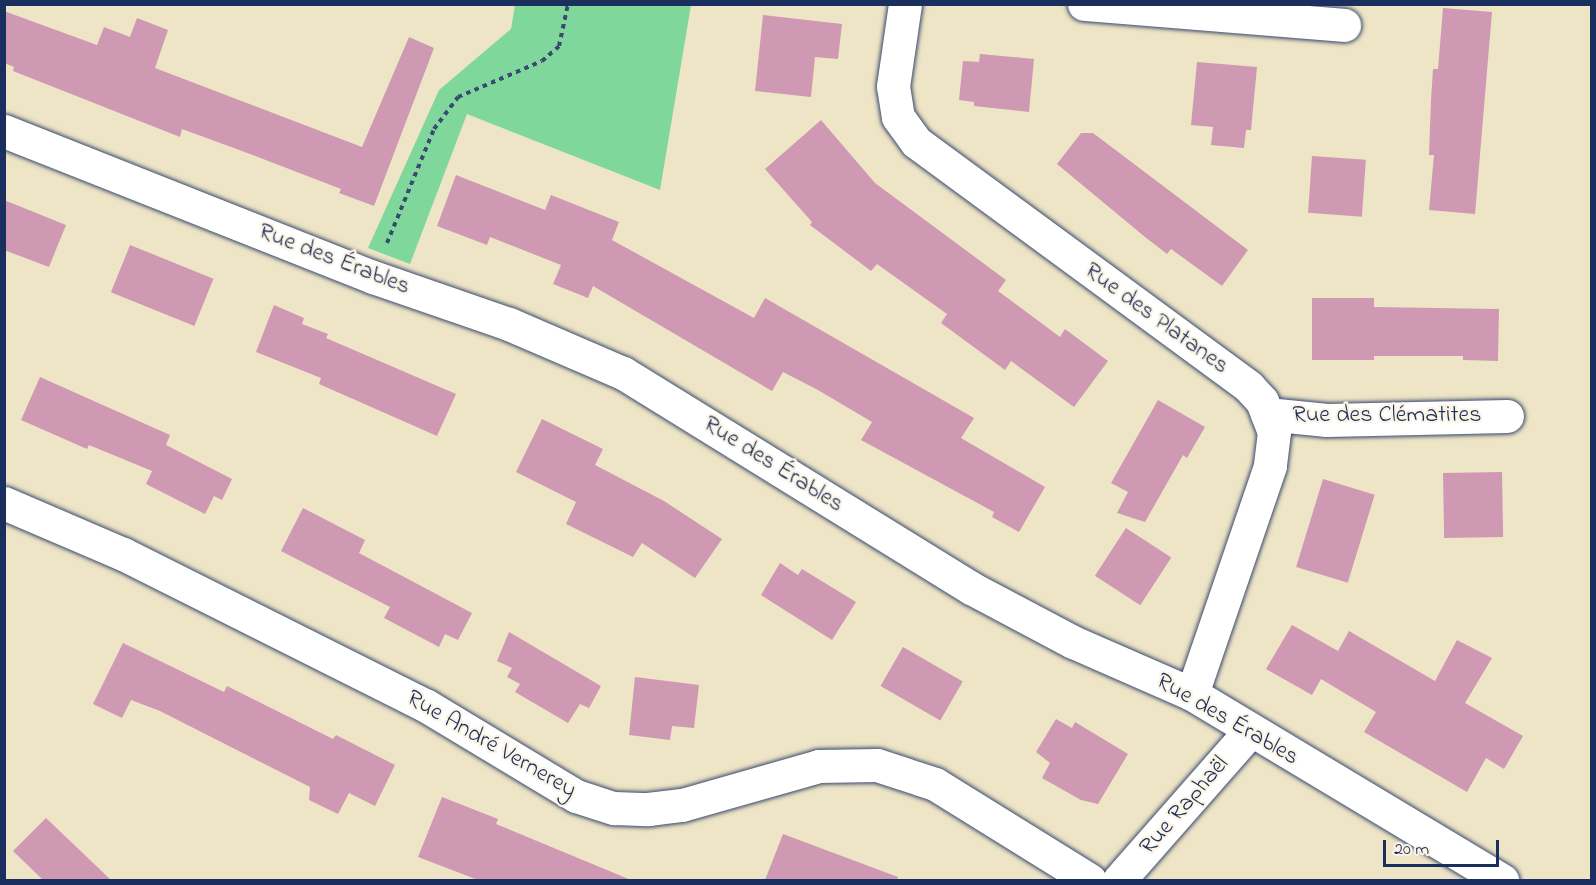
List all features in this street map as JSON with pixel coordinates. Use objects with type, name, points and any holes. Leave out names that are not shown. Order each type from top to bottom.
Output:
[{"type":"street","name":"Rue des Platanes","points":[[905,4],[893,86],[898,117],[916,142],[1249,387],[1262,401],[1274,445],[1270,466],[1192,694]]},
{"type":"street","points":[[1084,4],[1344,25]]},
{"type":"street","name":"Rue des Érables","points":[[4,131],[373,277],[509,324],[623,373],[971,588],[1073,642],[1192,694],[1250,731],[1502,880]]},
{"type":"street","name":"Rue des Clématites","points":[[1267,414],[1327,420],[1507,416]]},
{"type":"street","name":"Rue André Vernerey","points":[[4,503],[123,554],[425,705],[576,796],[614,808],[648,809],[682,805],[819,766],[877,765],[935,784],[1090,880]]},
{"type":"street","name":"Rue Raphaël","points":[[1119,880],[1250,731]]},
{"type":"path","points":[[373,277],[434,129],[458,97],[542,61],[559,46],[568,4]]},
{"type":"green space","points":[[515,5],[691,5],[660,190],[467,114],[410,264],[368,248],[439,90],[511,29]]},
{"type":"building","points":[[1443,8],[1492,12],[1475,214],[1429,210],[1434,155],[1429,155],[1433,69],[1438,69]]},
{"type":"building","points":[[4,11],[97,45],[104,27],[130,37],[137,18],[168,30],[155,68],[362,147],[409,37],[434,48],[374,206],[339,193],[341,189],[242,151],[182,129],[180,137],[13,71],[14,67],[4,63]]},
{"type":"building","points":[[763,15],[842,24],[838,59],[815,57],[811,97],[755,91]]},
{"type":"building","points":[[980,54],[1034,59],[1029,112],[974,106],[974,102],[959,100],[963,61],[979,62]]},
{"type":"building","points":[[1197,62],[1257,67],[1251,130],[1246,130],[1244,148],[1211,145],[1213,127],[1191,125]]},
{"type":"building","points":[[821,120],[875,183],[1006,280],[998,291],[1060,337],[1065,329],[1108,361],[1074,407],[1011,361],[1005,370],[941,323],[947,314],[877,264],[871,271],[810,225],[812,222],[765,169]]},
{"type":"building","points":[[1081,133],[1093,133],[1248,250],[1222,286],[1171,249],[1167,254],[1057,164]]},
{"type":"building","points":[[1312,156],[1366,160],[1362,217],[1308,213]]},
{"type":"building","points":[[456,175],[545,210],[551,195],[619,222],[612,240],[754,318],[765,298],[974,418],[961,438],[1045,487],[1019,532],[992,517],[994,512],[861,440],[872,422],[818,390],[783,372],[772,391],[593,286],[588,298],[553,284],[561,265],[490,237],[487,245],[437,226]]},
{"type":"building","points":[[4,200],[66,225],[49,267],[4,250]]},
{"type":"building","points":[[130,245],[213,279],[194,326],[111,292]]},
{"type":"building","points":[[1312,298],[1374,298],[1374,307],[1499,309],[1498,361],[1463,360],[1463,356],[1374,356],[1374,360],[1312,360]]},
{"type":"building","points":[[274,305],[304,318],[302,324],[328,334],[326,338],[456,394],[437,436],[319,384],[321,378],[256,352]]},
{"type":"building","points":[[40,377],[170,435],[166,445],[232,479],[222,500],[214,496],[205,514],[146,484],[152,471],[89,445],[87,449],[21,420]]},
{"type":"building","points":[[1158,400],[1205,427],[1187,458],[1183,455],[1145,522],[1117,513],[1128,492],[1111,483]]},
{"type":"building","points":[[542,419],[603,449],[595,465],[664,501],[722,539],[695,578],[642,543],[633,557],[566,524],[576,502],[516,472]]},
{"type":"building","points":[[1502,472],[1503,537],[1444,538],[1443,473]]},
{"type":"building","points":[[1323,479],[1375,495],[1348,583],[1296,567]]},
{"type":"building","points":[[303,508],[365,540],[359,553],[472,613],[458,640],[445,634],[439,647],[384,618],[390,607],[281,551]]},
{"type":"building","points":[[1126,528],[1171,557],[1140,605],[1095,576]]},
{"type":"building","points":[[780,563],[798,575],[802,569],[856,602],[832,640],[761,595]]},
{"type":"building","points":[[1292,625],[1338,651],[1349,631],[1435,681],[1457,640],[1492,658],[1465,703],[1523,736],[1504,769],[1486,758],[1467,792],[1364,732],[1376,712],[1321,679],[1312,695],[1266,669]]},
{"type":"building","points":[[509,632],[601,686],[589,708],[580,704],[568,723],[515,692],[520,684],[507,677],[512,668],[497,661]]},
{"type":"building","points":[[123,643],[224,692],[227,686],[333,739],[336,735],[395,765],[375,806],[349,793],[338,814],[309,800],[310,787],[160,711],[131,700],[122,718],[93,704]]},
{"type":"building","points":[[903,647],[963,682],[940,720],[880,686]]},
{"type":"building","points":[[635,677],[699,685],[694,728],[672,726],[670,740],[629,735]]},
{"type":"building","points":[[1056,719],[1072,728],[1075,722],[1128,754],[1098,804],[1081,800],[1042,778],[1050,763],[1036,752]]},
{"type":"building","points":[[442,797],[498,819],[496,824],[631,880],[478,880],[418,857]]},
{"type":"building","points":[[46,818],[111,880],[43,880],[13,851]]},
{"type":"building","points":[[783,834],[898,877],[897,880],[765,880]]}]
